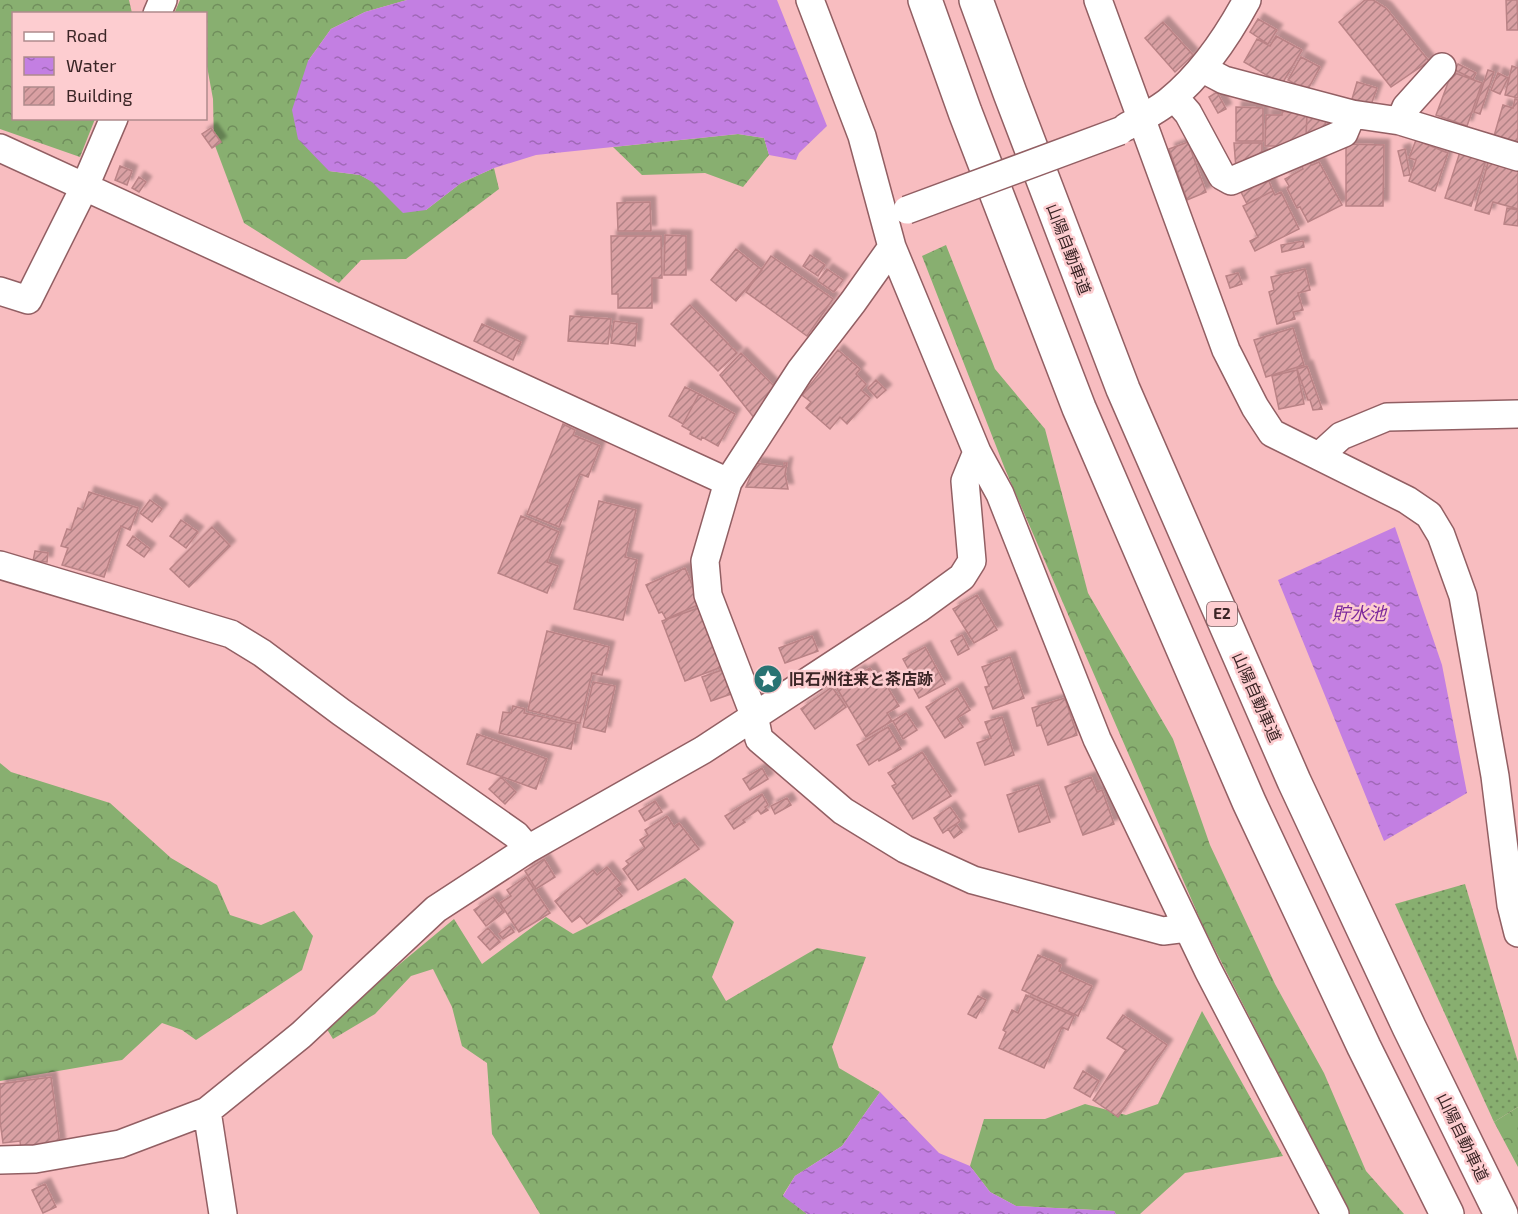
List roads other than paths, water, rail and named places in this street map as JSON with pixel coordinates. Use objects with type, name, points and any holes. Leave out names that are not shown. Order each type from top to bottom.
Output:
[{"type":"highway","points":[[925,0],[965,112],[1079,408],[1249,802],[1364,1047],[1447,1214]]},
{"type":"highway","name":"山陽自動車道","points":[[976,0],[1128,400],[1294,781],[1409,1027],[1501,1214]]},
{"type":"street","points":[[810,0],[977,452],[1000,494],[1097,739],[1187,928],[1335,1214]]},
{"type":"street","points":[[1098,0],[1130,125],[1226,350],[1255,407],[1272,433],[1407,500],[1430,515],[1441,535],[1463,596],[1495,776],[1511,905],[1518,933]]},
{"type":"street","points":[[1187,928],[1163,932],[973,880],[905,849],[843,811],[759,739],[754,715],[708,595],[705,561],[728,482],[800,371],[853,302],[895,226],[1130,125],[1174,97],[1203,69],[1247,0]]},
{"type":"street","points":[[1400,121],[1406,107],[1442,67]]},
{"type":"street","points":[[1203,69],[1224,81],[1352,114],[1400,121],[1518,157]]},
{"type":"street","points":[[1174,97],[1188,113],[1222,176],[1231,181],[1344,133],[1352,114]]},
{"type":"street","points":[[0,291],[28,300],[85,186],[113,120]]},
{"type":"street","points":[[0,148],[728,482]]},
{"type":"street","points":[[1319,456],[1341,436],[1387,417],[1518,414]]},
{"type":"street","points":[[0,1160],[35,1159],[120,1144],[207,1111],[300,1035],[436,909],[528,849],[703,750],[963,577],[972,561],[966,481],[977,452]]},
{"type":"street","points":[[0,565],[231,634],[262,653],[341,712],[516,835],[528,849]]},
{"type":"street","points":[[207,1111],[223,1214]]},
{"type":"water","points":[[407,0],[777,0],[827,126],[799,153],[796,160],[769,155],[764,138],[738,134],[536,155],[494,168],[461,183],[426,210],[403,213],[372,182],[360,175],[329,171],[298,139],[292,110],[308,61],[331,29],[365,12]]},
{"type":"water","name":"貯水池","points":[[1395,527],[1442,665],[1467,793],[1384,841],[1278,580]]},
{"type":"water","points":[[880,1092],[939,1153],[970,1166],[990,1192],[1016,1206],[1114,1211],[1116,1214],[807,1214],[783,1196],[795,1176],[842,1146]]},
{"type":"place","name":"旧石州往来と茶店跡","points":[[768,679]]}]
